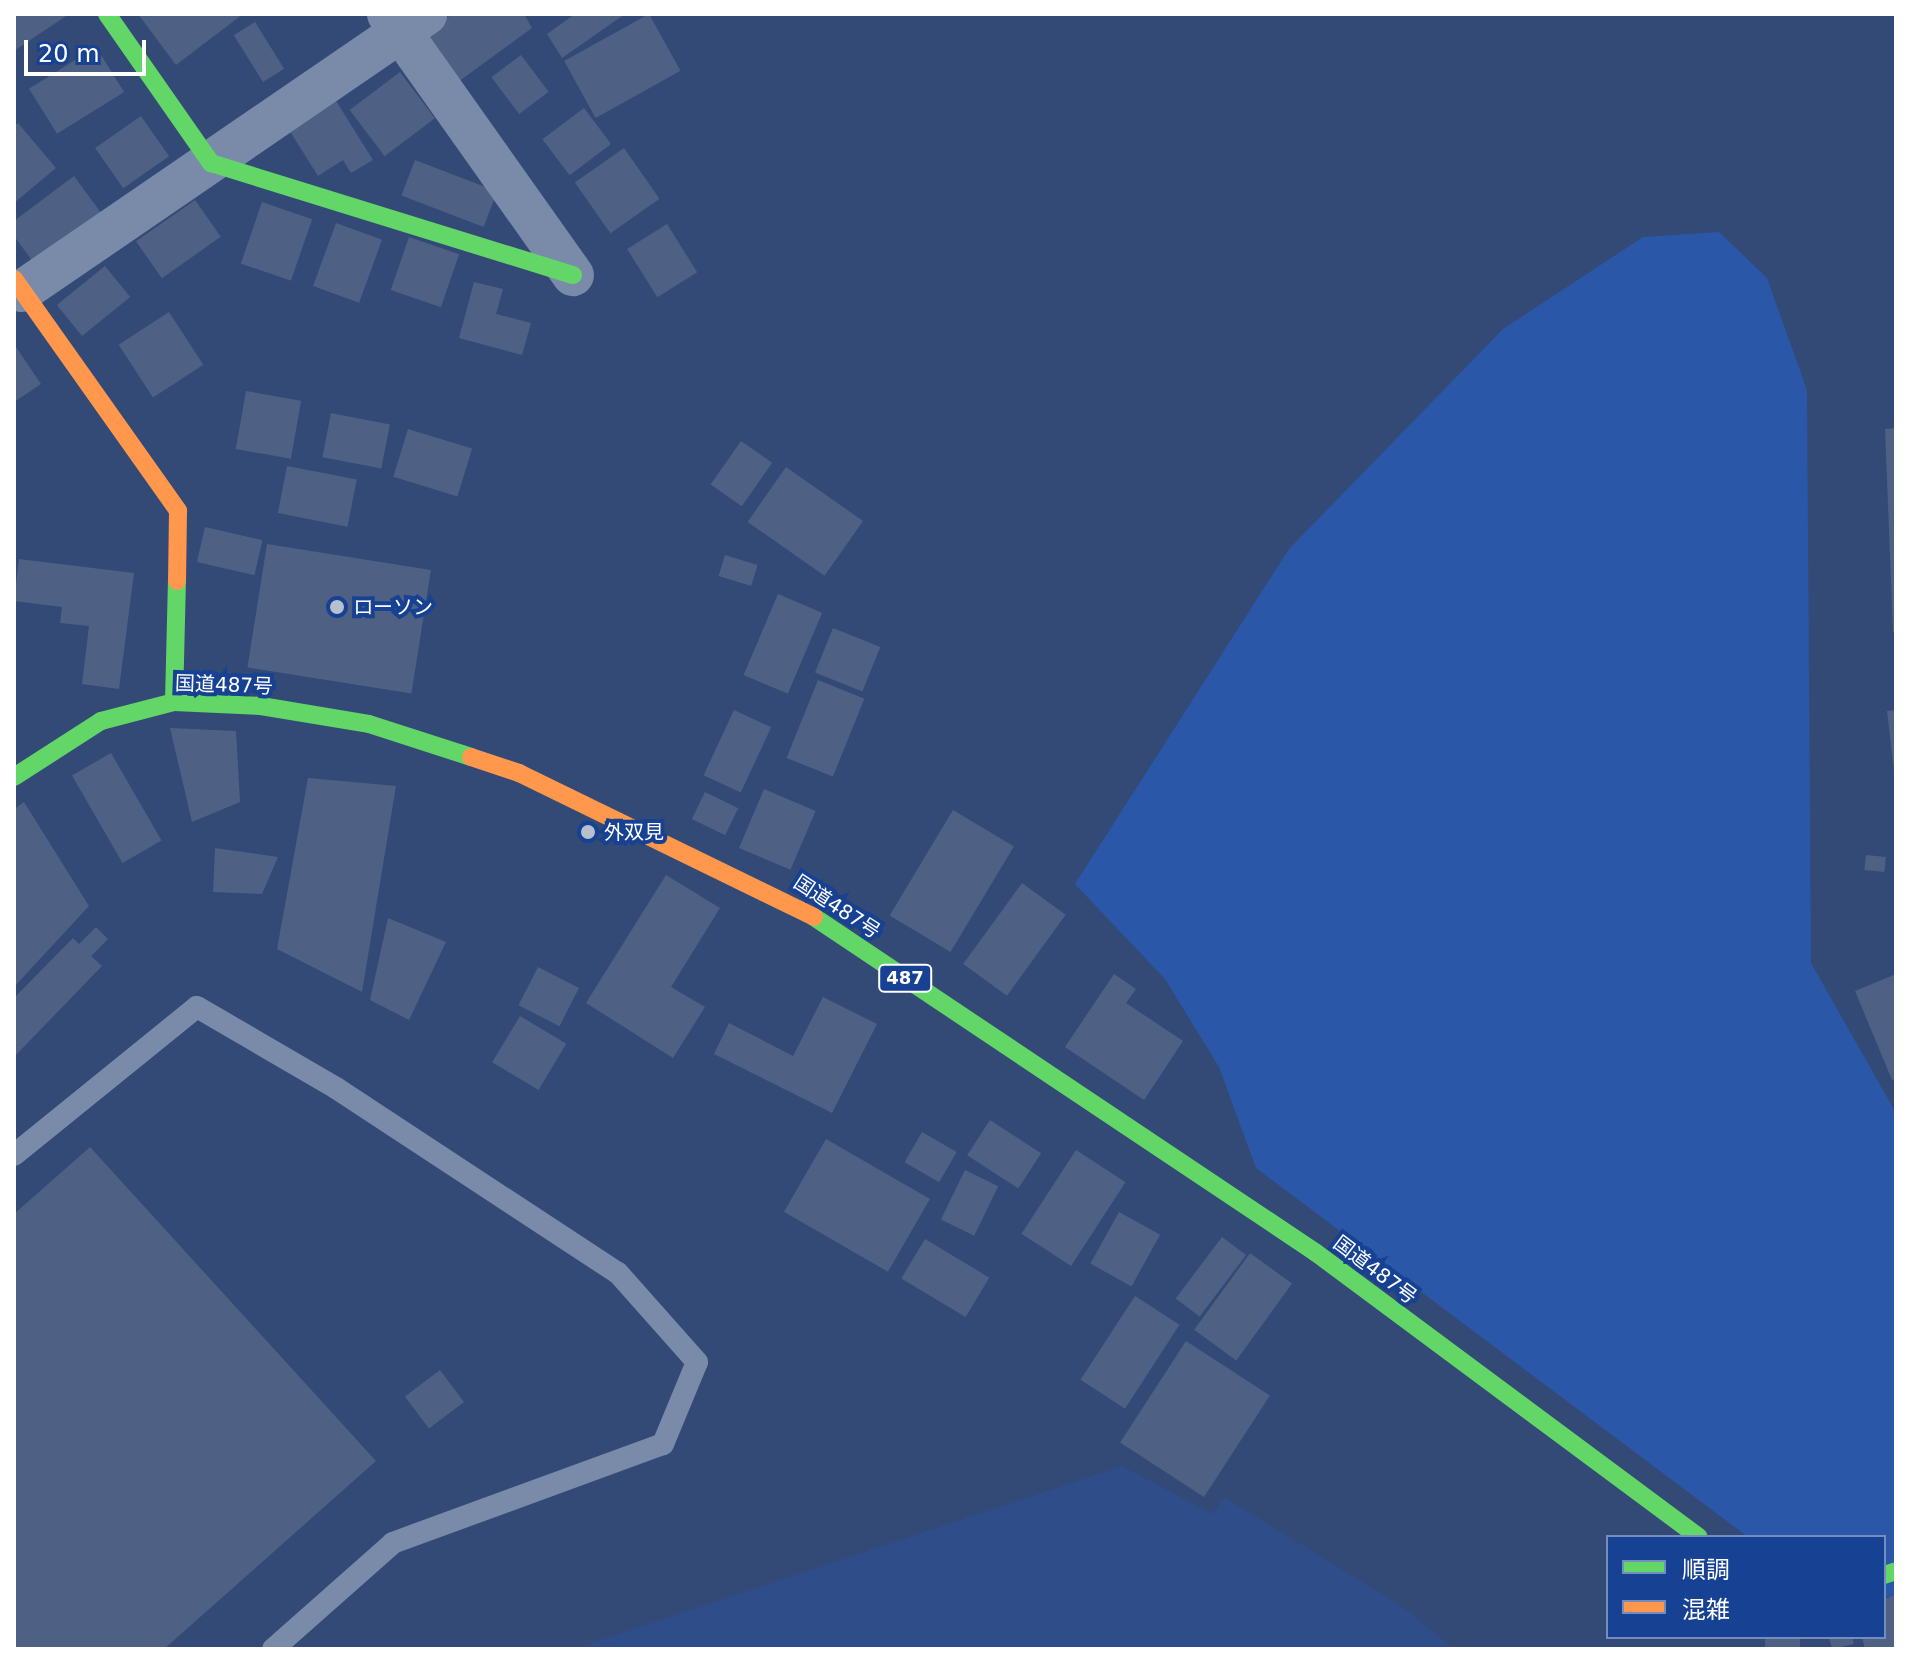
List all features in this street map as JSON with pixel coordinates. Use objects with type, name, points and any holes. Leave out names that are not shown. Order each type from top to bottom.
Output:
[{"type":"main road","points":[[107,14],[211,163],[573,275]]},
{"type":"main road","points":[[18,285],[178,511],[174,702]]},
{"type":"main road","name":"国道487号","points":[[14,777],[101,721],[174,702],[261,706],[453,746],[786,898],[1315,1252],[1696,1535]]},
{"type":"street","points":[[18,285],[211,163],[405,20],[573,275]]},
{"type":"lane","points":[[14,1155],[197,1007],[336,1088],[618,1273],[697,1362],[663,1444],[393,1543],[273,1649]]},
{"type":"shaded area","points":[[1719,232],[1767,278],[1807,390],[1811,963],[1896,1113],[1896,1598],[1886,1596],[1886,1535],[1745,1535],[1256,1168],[1219,1067],[1165,979],[1075,884],[1289,549],[1503,329],[1643,237]]},
{"type":"shaded area","points":[[1122,1466],[1213,1514],[1224,1497],[1403,1607],[1454,1649],[574,1649]]},
{"type":"building","points":[[14,14],[69,14],[14,51]]},
{"type":"building","points":[[138,14],[243,14],[176,65]]},
{"type":"building","points":[[452,14],[524,14],[532,28],[458,82],[424,34]]},
{"type":"building","points":[[575,14],[625,14],[562,58],[547,34]]},
{"type":"building","points":[[649,14],[681,71],[596,118],[564,61]]},
{"type":"building","points":[[255,22],[284,69],[263,82],[234,35]]},
{"type":"building","points":[[96,47],[124,92],[57,134],[29,89]]},
{"type":"building","points":[[521,55],[549,92],[519,114],[491,77]]},
{"type":"building","points":[[400,72],[435,118],[385,156],[350,110]]},
{"type":"building","points":[[333,96],[373,160],[351,173],[343,160],[318,176],[286,125]]},
{"type":"building","points":[[584,108],[611,144],[570,175],[542,139]]},
{"type":"building","points":[[141,116],[169,156],[123,188],[95,148]]},
{"type":"building","points":[[18,123],[56,168],[14,203],[14,126]]},
{"type":"building","points":[[624,148],[660,199],[610,233],[575,182]]},
{"type":"building","points":[[415,160],[497,192],[484,227],[401,195]]},
{"type":"building","points":[[74,176],[104,217],[37,267],[14,236],[14,221]]},
{"type":"building","points":[[195,200],[221,237],[162,278],[136,241]]},
{"type":"building","points":[[262,202],[312,219],[291,281],[241,263]]},
{"type":"building","points":[[336,223],[382,240],[359,303],[313,286]]},
{"type":"building","points":[[667,224],[697,272],[657,297],[627,249]]},
{"type":"building","points":[[409,237],[459,254],[441,307],[391,290]]},
{"type":"building","points":[[105,266],[130,297],[82,336],[57,305]]},
{"type":"building","points":[[474,282],[503,289],[496,314],[531,323],[522,355],[459,338]]},
{"type":"building","points":[[169,312],[203,365],[153,398],[119,345]]},
{"type":"building","points":[[14,344],[41,384],[14,402]]},
{"type":"building","points":[[246,391],[301,401],[291,459],[236,449]]},
{"type":"building","points":[[331,413],[390,424],[381,469],[322,457]]},
{"type":"building","points":[[1896,428],[1896,632],[1893,632],[1885,429]]},
{"type":"building","points":[[408,429],[472,449],[457,496],[393,477]]},
{"type":"building","points":[[741,441],[772,463],[742,506],[711,484]]},
{"type":"building","points":[[287,466],[357,480],[348,527],[278,513]]},
{"type":"building","points":[[786,467],[863,521],[825,576],[748,522]]},
{"type":"building","points":[[205,527],[262,540],[254,575],[197,562]]},
{"type":"building","points":[[267,544],[431,570],[411,693],[247,667]]},
{"type":"building","points":[[725,555],[758,565],[751,586],[719,576]]},
{"type":"building","points":[[19,559],[134,573],[119,689],[82,684],[89,626],[60,623],[62,607],[14,601]]},
{"type":"building","points":[[778,594],[822,613],[788,694],[744,675]]},
{"type":"building","points":[[833,628],[880,647],[862,692],[815,673]]},
{"type":"building","points":[[818,680],[864,699],[833,777],[787,758]]},
{"type":"building","points":[[734,710],[771,727],[741,793],[704,775]]},
{"type":"building","points":[[1896,710],[1896,770],[1894,771],[1887,711]]},
{"type":"building","points":[[170,728],[236,731],[240,802],[192,822]]},
{"type":"building","points":[[111,753],[162,840],[123,863],[72,776]]},
{"type":"building","points":[[308,778],[396,786],[362,992],[277,949]]},
{"type":"building","points":[[764,789],[816,811],[791,870],[739,848]]},
{"type":"building","points":[[705,792],[738,808],[725,835],[692,819]]},
{"type":"building","points":[[24,802],[89,906],[14,987],[14,809]]},
{"type":"building","points":[[953,810],[1014,847],[951,952],[890,915]]},
{"type":"building","points":[[215,848],[278,857],[262,894],[213,892]]},
{"type":"building","points":[[1866,855],[1886,857],[1884,872],[1864,870]]},
{"type":"building","points":[[666,875],[720,908],[671,987],[705,1007],[673,1058],[586,1003]]},
{"type":"building","points":[[1022,883],[1066,915],[1007,996],[963,964]]},
{"type":"building","points":[[388,918],[446,942],[409,1020],[370,1000]]},
{"type":"building","points":[[96,927],[108,939],[91,956],[102,966],[14,1057],[14,998],[73,938],[79,944]]},
{"type":"building","points":[[538,967],[579,988],[559,1026],[518,1005]]},
{"type":"building","points":[[1114,974],[1136,989],[1126,1003],[1183,1041],[1144,1100],[1065,1047]]},
{"type":"building","points":[[1896,974],[1896,1079],[1892,1080],[1855,991]]},
{"type":"building","points":[[823,997],[877,1024],[832,1113],[714,1054],[729,1023],[793,1056]]},
{"type":"building","points":[[520,1016],[566,1044],[538,1090],[492,1062]]},
{"type":"building","points":[[990,1120],[1041,1153],[1018,1188],[967,1155]]},
{"type":"building","points":[[922,1132],[957,1152],[939,1182],[904,1162]]},
{"type":"building","points":[[826,1139],[930,1199],[888,1272],[784,1212]]},
{"type":"building","points":[[90,1147],[376,1461],[164,1649],[14,1649],[14,1214]]},
{"type":"building","points":[[1076,1150],[1125,1182],[1071,1266],[1022,1234]]},
{"type":"building","points":[[965,1170],[998,1186],[974,1236],[941,1219]]},
{"type":"building","points":[[1119,1212],[1160,1235],[1132,1286],[1090,1264]]},
{"type":"building","points":[[1222,1237],[1246,1255],[1200,1317],[1176,1298]]},
{"type":"building","points":[[925,1239],[989,1278],[966,1317],[901,1278]]},
{"type":"building","points":[[1250,1253],[1292,1284],[1236,1360],[1194,1330]]},
{"type":"building","points":[[1135,1296],[1179,1325],[1125,1409],[1081,1380]]},
{"type":"building","points":[[1186,1341],[1270,1395],[1204,1497],[1120,1442]]},
{"type":"building","points":[[440,1370],[464,1402],[429,1428],[405,1396]]},
{"type":"building","points":[[1896,1595],[1896,1649],[1865,1649],[1862,1639],[1886,1639],[1886,1598]]},
{"type":"building","points":[[1765,1639],[1800,1639],[1800,1649],[1765,1649]]},
{"type":"building","points":[[1830,1639],[1853,1639],[1854,1644],[1832,1649]]},
{"type":"traffic: fast","points":[[107,14],[211,163],[573,275]]},
{"type":"traffic: fast","points":[[174,702],[177,581]]},
{"type":"traffic: fast","points":[[14,777],[101,721],[174,702],[261,706],[369,724],[471,757]]},
{"type":"traffic: fast","points":[[814,917],[1315,1252],[1696,1535]]},
{"type":"traffic: fast","points":[[1886,1574],[1896,1571]]},
{"type":"traffic: slow","points":[[14,279],[178,511],[177,581]]},
{"type":"traffic: slow","points":[[471,757],[519,773],[814,917]]},
{"type":"place","name":"ローソン","points":[[337,607]]},
{"type":"place","name":"外双見","points":[[588,832]]}]
